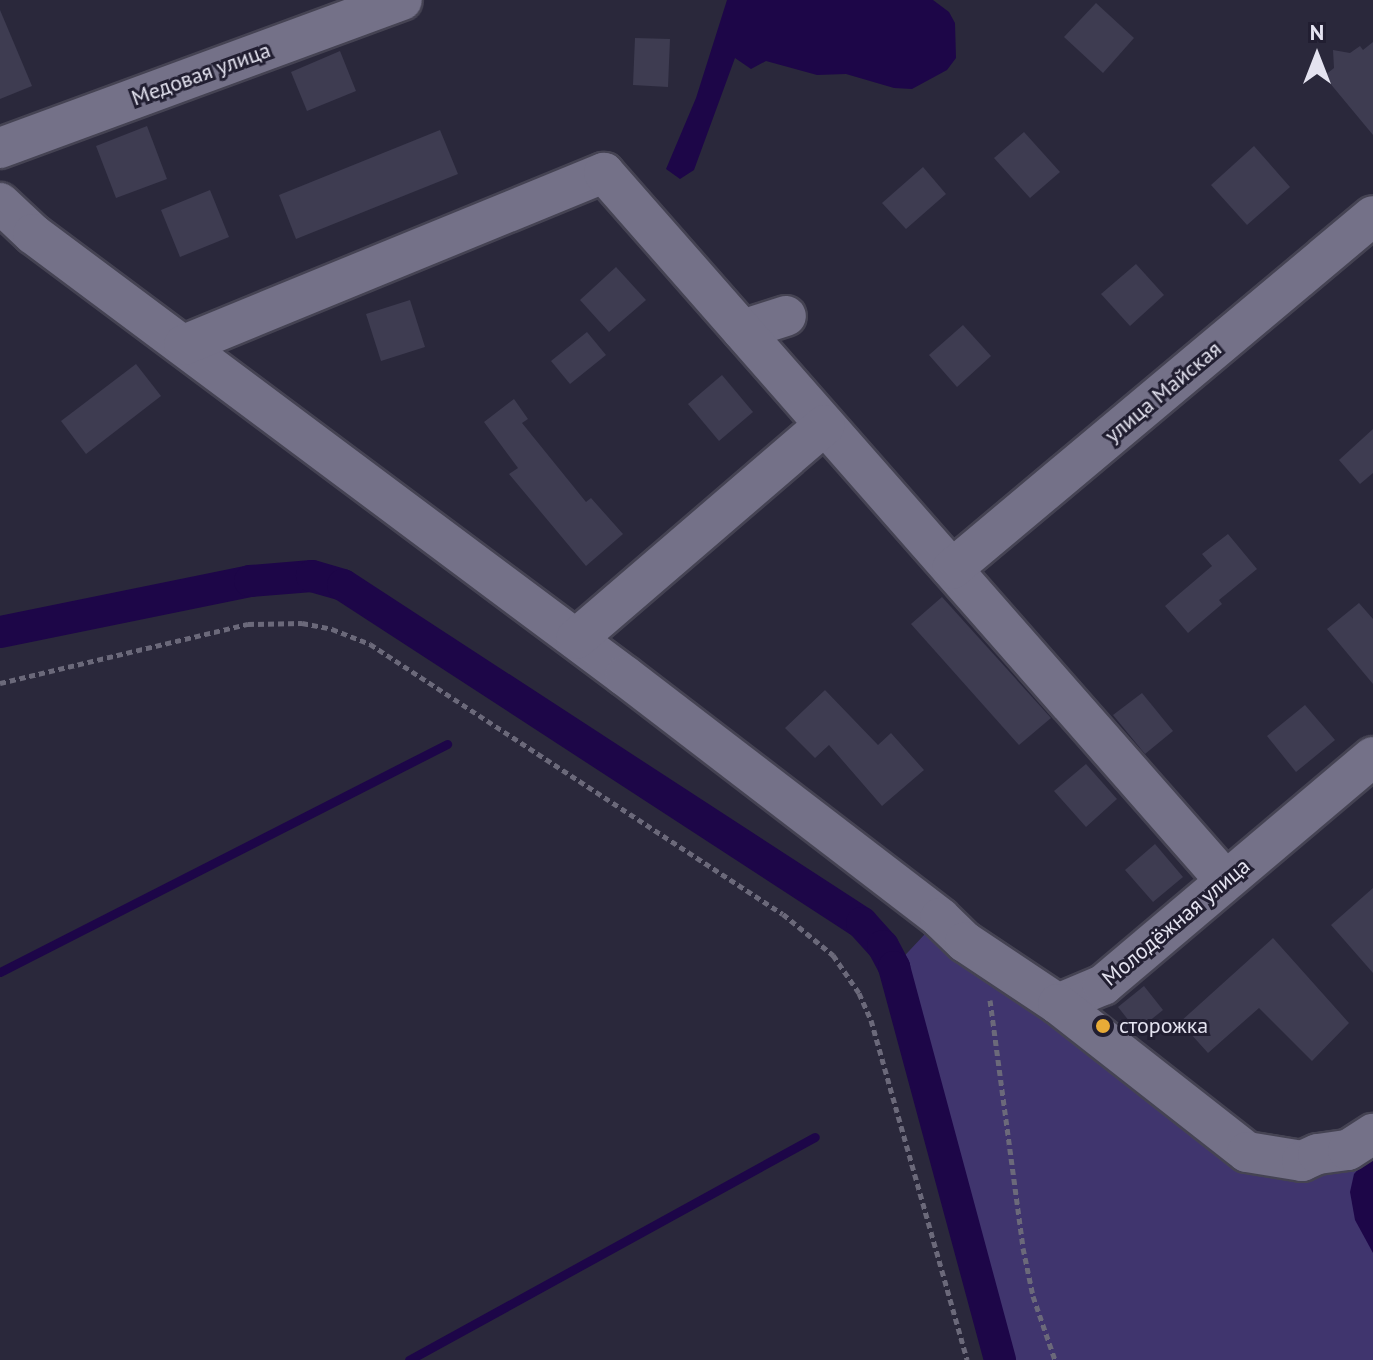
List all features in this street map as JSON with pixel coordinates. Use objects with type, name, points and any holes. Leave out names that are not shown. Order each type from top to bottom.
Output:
[{"type":"street","name":"Медовая улица","points":[[0,148],[402,0]]},
{"type":"street","points":[[184,345],[604,173],[1225,880]]},
{"type":"street","points":[[0,203],[33,234],[576,639],[940,918],[965,942],[1058,1004],[1247,1152],[1302,1161],[1318,1154],[1348,1150],[1373,1134]]},
{"type":"street","name":"улица Майская","points":[[952,569],[1373,216]]},
{"type":"street","points":[[742,330],[786,316]]},
{"type":"street","points":[[576,639],[825,425]]},
{"type":"street","name":"Молодёжная улица","points":[[1058,1004],[1103,985],[1373,757]]},
{"type":"path","points":[[0,683],[248,624],[302,623],[332,629],[370,644],[792,920],[840,963],[871,1020],[967,1360]]},
{"type":"path","points":[[988,990],[1023,1248],[1033,1296],[1055,1360]]},
{"type":"shaded area","points":[[727,0],[933,0],[949,12],[955,23],[956,58],[947,70],[912,89],[894,88],[846,74],[817,75],[766,61],[751,69],[735,58],[694,170],[680,179],[666,169],[696,98]]},
{"type":"shaded area","points":[[940,918],[1247,1152],[1373,1134],[1373,1360],[1000,1360],[894,967]]},
{"type":"shaded area","points":[[1373,1153],[1373,1253],[1355,1220],[1350,1192],[1354,1174]]},
{"type":"building","points":[[1096,3],[1134,38],[1103,73],[1064,37]]},
{"type":"building","points":[[0,10],[32,86],[0,99]]},
{"type":"building","points":[[635,38],[670,39],[668,87],[633,85]]},
{"type":"building","points":[[1373,42],[1373,135],[1324,76],[1334,68],[1333,50],[1350,53],[1360,46],[1363,50]]},
{"type":"building","points":[[340,51],[356,91],[307,111],[291,72]]},
{"type":"building","points":[[147,126],[167,179],[116,198],[96,146]]},
{"type":"building","points":[[440,130],[458,174],[296,239],[279,195]]},
{"type":"building","points":[[1024,132],[1060,172],[1030,198],[994,158]]},
{"type":"building","points":[[1254,146],[1290,187],[1247,225],[1211,185]]},
{"type":"building","points":[[923,167],[946,194],[906,229],[882,203]]},
{"type":"building","points":[[210,190],[229,237],[180,257],[161,210]]},
{"type":"building","points":[[1136,264],[1164,295],[1130,326],[1101,294]]},
{"type":"building","points":[[616,267],[646,300],[609,332],[580,300]]},
{"type":"building","points":[[410,300],[425,347],[381,361],[366,314]]},
{"type":"building","points":[[963,325],[991,356],[957,387],[929,355]]},
{"type":"building","points":[[587,332],[606,355],[570,384],[551,361]]},
{"type":"building","points":[[136,364],[161,396],[86,454],[61,421]]},
{"type":"building","points":[[722,375],[753,412],[719,441],[688,404]]},
{"type":"building","points":[[514,399],[528,419],[522,423],[586,502],[591,498],[623,534],[586,566],[509,474],[518,468],[484,422]]},
{"type":"building","points":[[1373,429],[1373,473],[1360,484],[1339,460]]},
{"type":"building","points":[[1228,534],[1257,569],[1219,600],[1222,604],[1188,633],[1165,606],[1212,566],[1202,554]]},
{"type":"building","points":[[942,597],[1051,718],[1019,745],[911,624]]},
{"type":"building","points":[[1359,603],[1373,619],[1373,684],[1327,629]]},
{"type":"building","points":[[825,690],[878,745],[891,733],[924,770],[882,806],[829,745],[815,758],[785,728]]},
{"type":"building","points":[[1142,693],[1173,731],[1145,754],[1113,715]]},
{"type":"building","points":[[1305,705],[1335,740],[1296,772],[1267,736]]},
{"type":"building","points":[[1086,764],[1117,799],[1086,827],[1054,791]]},
{"type":"building","points":[[1155,844],[1183,877],[1153,902],[1125,870]]},
{"type":"building","points":[[1373,888],[1373,973],[1331,925]]},
{"type":"building","points":[[1273,938],[1349,1023],[1312,1061],[1259,1008],[1208,1053],[1180,1022]]},
{"type":"building","points":[[1144,986],[1163,1010],[1137,1031],[1118,1007]]},
{"type":"waterway","points":[[0,632],[250,581],[312,576],[343,585],[862,923],[883,946],[894,967],[1000,1360]]},
{"type":"waterway","points":[[0,972],[447,744]]},
{"type":"waterway","points":[[409,1360],[815,1137]]},
{"type":"place","name":"сторожка","points":[[1103,1026]]}]
